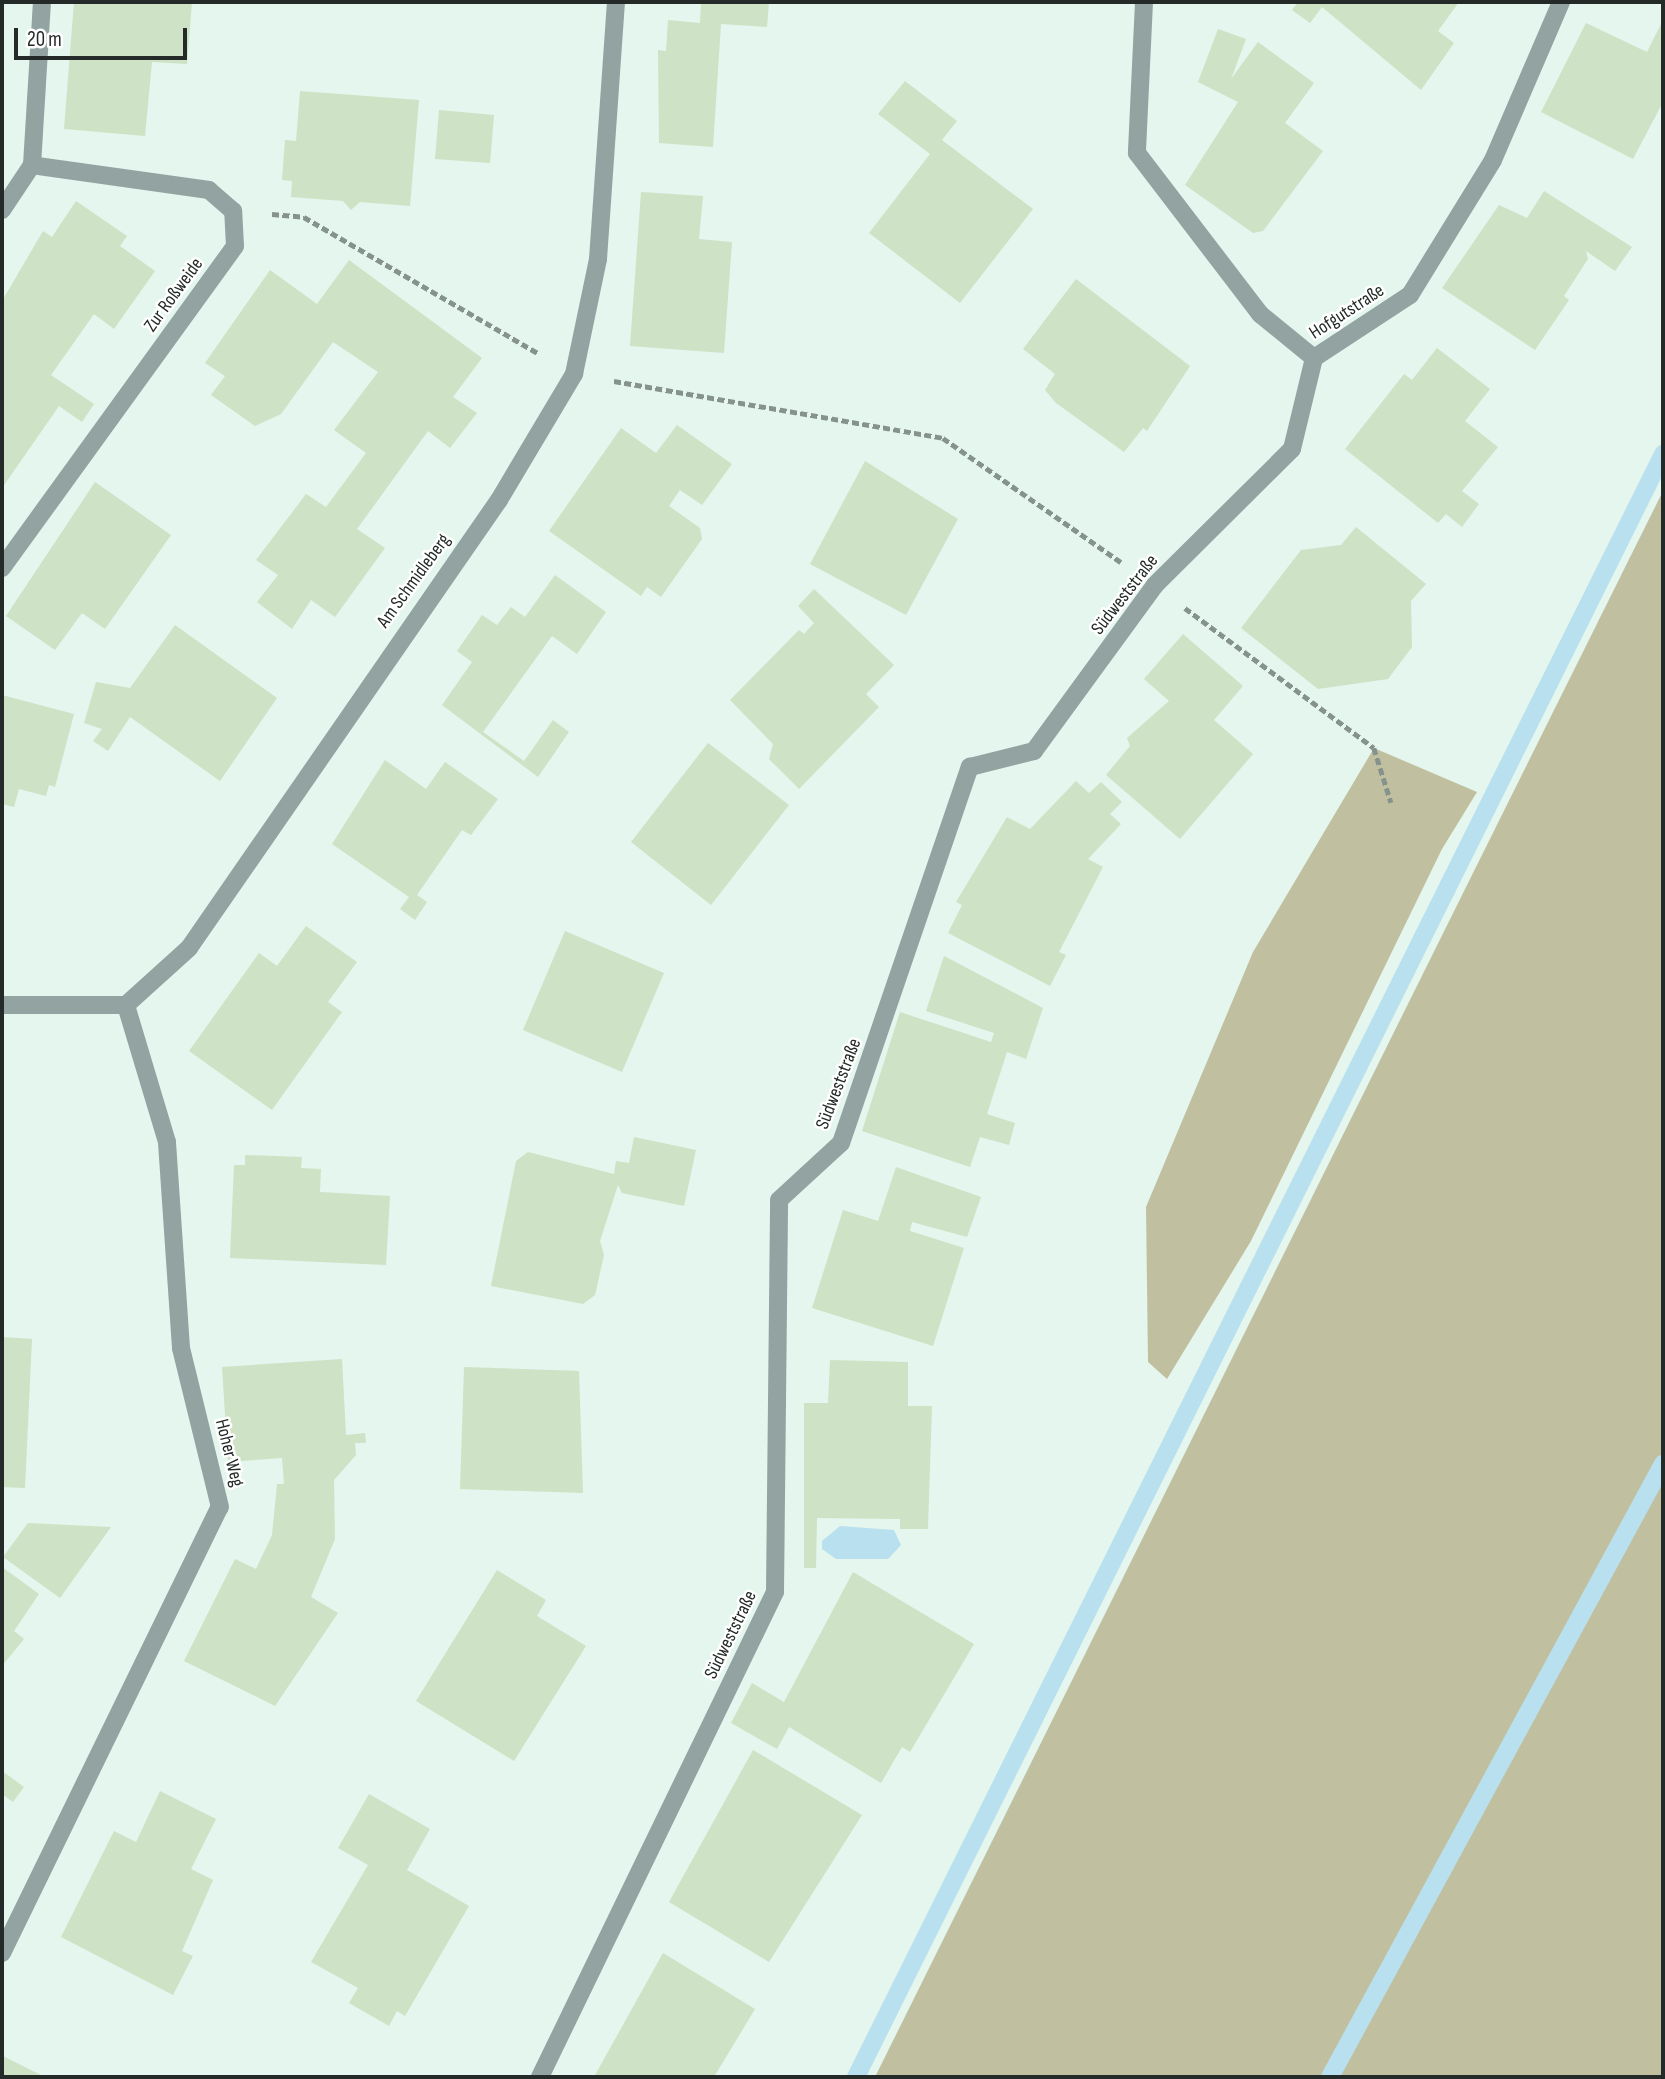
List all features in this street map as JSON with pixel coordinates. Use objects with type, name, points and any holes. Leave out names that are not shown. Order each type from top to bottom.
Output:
[{"type":"street","points":[[2,210],[32,165],[42,2]]},
{"type":"street","name":"Am Schmidleberg","points":[[126,1004],[189,948],[499,500],[574,374],[598,259],[616,2]]},
{"type":"street","name":"Hofgutstraße","points":[[1144,2],[1137,153],[1260,314],[1314,358],[1410,295],[1493,160],[1561,2]]},
{"type":"street","points":[[32,165],[209,190],[233,211]]},
{"type":"street","name":"Zur Roßweide","points":[[2,568],[235,246],[233,211]]},
{"type":"street","name":"Südweststraße","points":[[540,2077],[775,1592],[779,1200],[841,1143],[970,767],[1034,751],[1155,585],[1292,449],[1314,358]]},
{"type":"street","points":[[2,1005],[126,1004]]},
{"type":"street","name":"Hoher Weg","points":[[2,1953],[220,1507],[181,1348],[167,1142],[126,1004]]},
{"type":"path","points":[[233,211],[304,217],[574,374],[794,412]]},
{"type":"green space","points":[[1663,491],[1663,2077],[875,2077],[1476,867]]},
{"type":"green space","points":[[1374,748],[1477,792],[1442,849],[1251,1241],[1167,1379],[1148,1362],[1146,1207],[1253,952]]},
{"type":"water","points":[[840,1526],[894,1530],[901,1545],[888,1559],[836,1559],[822,1549],[822,1541]]},
{"type":"building","points":[[74,2],[192,2],[187,64],[152,62],[145,136],[64,129]]},
{"type":"building","points":[[701,2],[769,2],[767,27],[721,24],[713,147],[659,143],[658,50],[666,51],[668,20],[700,23]]},
{"type":"building","points":[[1298,2],[1459,2],[1438,31],[1454,43],[1421,90],[1322,7],[1310,23],[1292,10]]},
{"type":"building","points":[[1663,20],[1663,102],[1633,159],[1541,112],[1586,23],[1647,52]]},
{"type":"building","points":[[1218,29],[1246,39],[1231,79],[1258,42],[1314,83],[1285,123],[1323,151],[1263,231],[1253,233],[1185,185],[1238,102],[1198,82]]},
{"type":"building","points":[[905,81],[957,121],[942,140],[1033,209],[960,303],[869,233],[930,154],[878,114]]},
{"type":"building","points":[[300,91],[419,100],[410,206],[360,202],[351,210],[343,201],[291,197],[292,181],[282,180],[285,140],[296,141]]},
{"type":"building","points":[[439,110],[494,115],[490,163],[435,159]]},
{"type":"building","points":[[1544,191],[1632,247],[1615,271],[1586,251],[1588,259],[1564,296],[1569,300],[1535,350],[1442,288],[1499,205],[1527,218]]},
{"type":"building","points":[[641,192],[703,196],[699,239],[732,242],[724,353],[630,346]]},
{"type":"building","points":[[76,201],[127,236],[120,246],[155,271],[114,329],[94,314],[51,375],[94,404],[82,422],[59,406],[2,488],[2,301],[43,231],[52,237]]},
{"type":"building","points":[[349,260],[482,358],[453,397],[477,413],[450,448],[428,431],[357,529],[385,548],[335,617],[311,600],[292,629],[257,602],[278,575],[256,560],[306,494],[326,507],[366,453],[334,430],[378,372],[333,342],[281,414],[255,426],[211,395],[225,376],[205,363],[270,270],[317,304]]},
{"type":"building","points":[[1076,279],[1190,366],[1147,431],[1143,428],[1124,452],[1056,403],[1045,390],[1055,374],[1023,349]]},
{"type":"building","points":[[1437,348],[1490,389],[1465,421],[1498,447],[1462,491],[1479,504],[1462,527],[1446,514],[1438,523],[1345,449],[1404,374],[1412,380]]},
{"type":"building","points":[[677,425],[732,464],[702,505],[680,490],[669,506],[700,528],[702,539],[661,597],[647,587],[641,596],[549,531],[621,428],[656,453]]},
{"type":"building","points":[[865,461],[958,519],[906,615],[810,564]]},
{"type":"building","points":[[95,482],[171,535],[105,629],[82,613],[55,650],[6,616]]},
{"type":"building","points":[[1356,527],[1426,584],[1411,601],[1412,647],[1388,679],[1318,689],[1241,628],[1301,550],[1341,545]]},
{"type":"building","points":[[555,575],[606,612],[577,654],[552,636],[483,732],[524,761],[553,720],[569,732],[538,777],[442,705],[472,662],[457,651],[482,615],[497,625],[511,607],[525,617]]},
{"type":"building","points":[[814,589],[894,665],[866,694],[879,707],[799,789],[769,759],[773,744],[730,700],[799,630],[804,634],[814,623],[798,606]]},
{"type":"building","points":[[175,625],[277,698],[220,781],[130,717],[108,751],[93,741],[102,729],[84,723],[96,682],[130,688]]},
{"type":"building","points":[[1183,634],[1243,686],[1214,720],[1253,754],[1180,839],[1106,775],[1130,746],[1127,738],[1169,701],[1144,679]]},
{"type":"building","points":[[2,695],[74,714],[55,787],[49,785],[46,796],[19,789],[14,807],[2,804]]},
{"type":"building","points":[[708,743],[789,805],[711,905],[631,842]]},
{"type":"building","points":[[385,760],[426,789],[445,762],[498,799],[471,835],[462,830],[417,895],[427,902],[415,920],[400,909],[409,897],[332,844]]},
{"type":"building","points":[[1076,781],[1089,793],[1101,782],[1122,802],[1110,814],[1121,824],[1088,859],[1103,867],[1059,952],[1066,955],[1050,986],[948,933],[962,905],[956,902],[1007,817],[1030,829]]},
{"type":"building","points":[[306,926],[357,962],[328,1002],[342,1012],[272,1110],[189,1051],[259,953],[277,966]]},
{"type":"building","points":[[565,931],[664,973],[622,1072],[523,1030]]},
{"type":"building","points":[[944,956],[1043,1008],[1026,1059],[1007,1052],[987,1114],[1015,1123],[1009,1145],[980,1137],[970,1167],[862,1131],[900,1012],[991,1042],[994,1033],[926,1011]]},
{"type":"building","points":[[634,1137],[696,1150],[684,1206],[622,1193],[618,1185],[600,1241],[604,1255],[595,1295],[583,1304],[491,1286],[516,1161],[528,1152],[614,1174],[616,1161],[629,1163]]},
{"type":"building","points":[[245,1155],[302,1157],[301,1168],[321,1169],[320,1192],[390,1196],[386,1265],[230,1258],[234,1165],[245,1165]]},
{"type":"building","points":[[896,1167],[981,1197],[967,1237],[912,1222],[910,1231],[964,1248],[933,1346],[812,1308],[843,1210],[878,1221]]},
{"type":"building","points":[[2,1337],[32,1339],[25,1488],[2,1487]]},
{"type":"building","points":[[342,1359],[346,1435],[365,1433],[366,1443],[355,1443],[356,1455],[334,1480],[335,1539],[311,1597],[338,1613],[275,1706],[184,1661],[235,1559],[256,1569],[272,1535],[277,1484],[284,1484],[282,1458],[228,1462],[222,1367]]},
{"type":"building","points":[[830,1360],[908,1362],[908,1406],[932,1406],[928,1529],[900,1529],[900,1519],[817,1518],[816,1568],[804,1568],[804,1403],[828,1403]]},
{"type":"building","points":[[464,1367],[579,1371],[583,1493],[460,1489]]},
{"type":"building","points":[[28,1523],[111,1527],[60,1598],[3,1557]]},
{"type":"building","points":[[2,1567],[39,1594],[14,1631],[24,1639],[2,1666]]},
{"type":"building","points":[[497,1570],[546,1600],[537,1616],[586,1646],[514,1761],[416,1701]]},
{"type":"building","points":[[853,1572],[974,1644],[910,1752],[902,1747],[881,1783],[789,1727],[777,1749],[731,1723],[752,1683],[784,1702]]},
{"type":"building","points":[[753,1750],[862,1815],[769,1962],[669,1902]]},
{"type":"building","points":[[2,1771],[24,1787],[13,1802],[2,1794]]},
{"type":"building","points":[[160,1791],[216,1819],[191,1869],[213,1880],[182,1951],[193,1956],[173,1995],[61,1937],[114,1831],[136,1842]]},
{"type":"building","points":[[369,1794],[430,1829],[407,1870],[469,1906],[405,2016],[397,2011],[389,2026],[349,2003],[358,1988],[311,1962],[368,1865],[338,1848]]},
{"type":"building","points":[[663,1953],[755,2009],[714,2077],[594,2077]]},
{"type":"building","points":[[3,2056],[45,2077],[2,2077]]},
{"type":"waterway","points":[[856,2077],[1663,454]]},
{"type":"waterway","points":[[1330,2077],[1663,1464]]}]
